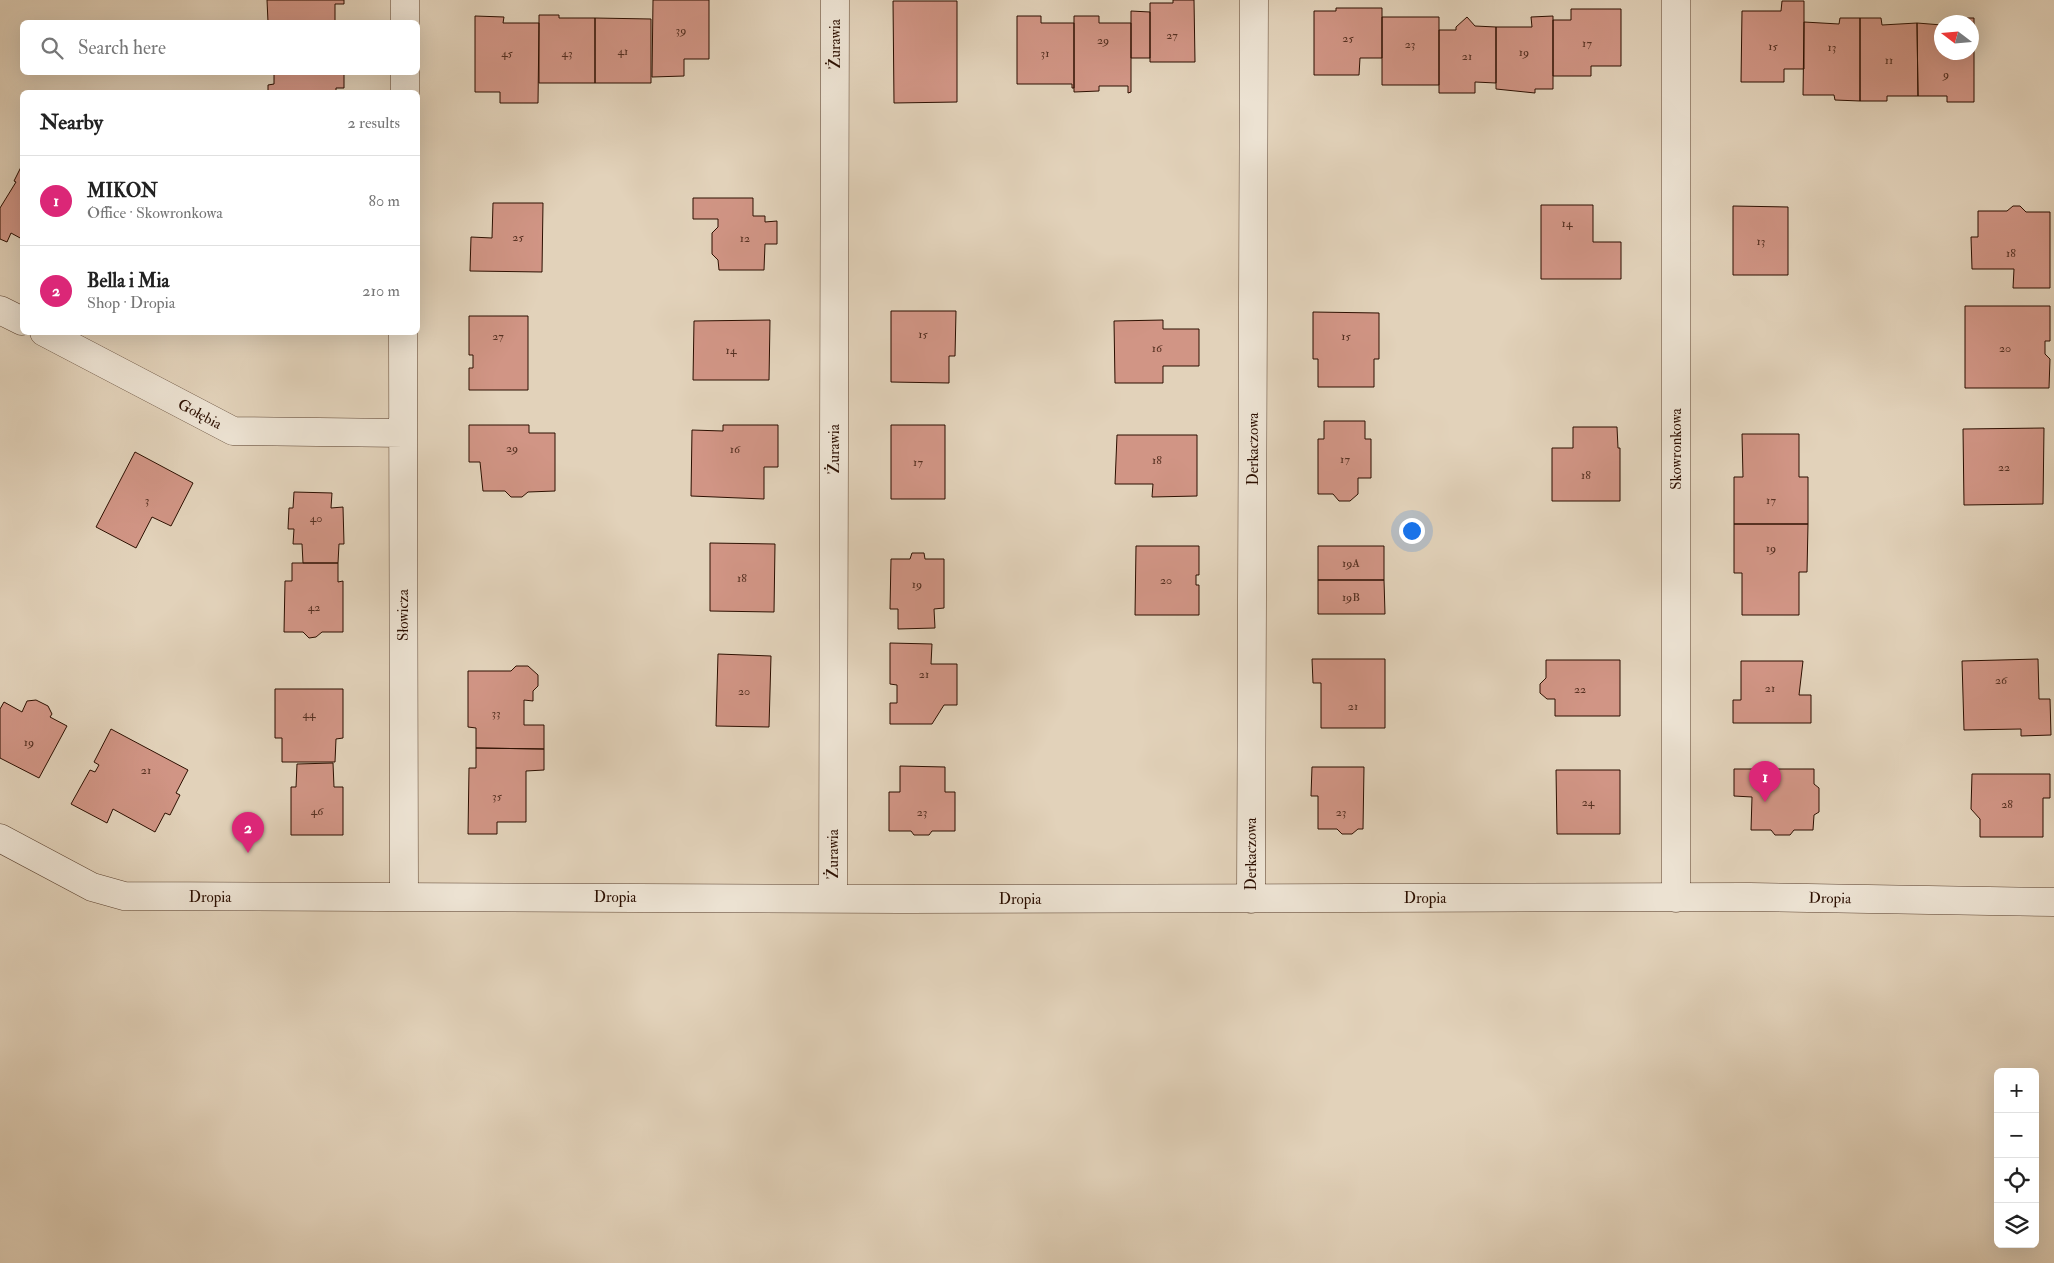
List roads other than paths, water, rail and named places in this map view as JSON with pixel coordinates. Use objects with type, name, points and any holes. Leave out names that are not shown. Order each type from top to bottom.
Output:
[{"type":"street","points":[[405,0],[405,20]]},
{"type":"street","name":"Żurawia","points":[[833,898],[835,0]]},
{"type":"street","name":"Derkaczowa","points":[[1251,899],[1254,0]]},
{"type":"street","name":"Skowronkowa","points":[[1676,0],[1676,898]]},
{"type":"street","points":[[405,75],[405,90]]},
{"type":"street","points":[[0,310],[20,320]]},
{"type":"street","name":"Gołębia","points":[[50,335],[233,431],[403,433]]},
{"type":"street","name":"Słowicza","points":[[403,335],[404,897]]},
{"type":"street","name":"Dropia","points":[[0,838],[92,887],[124,896],[1251,899],[1676,898],[2054,902]]},
{"type":"place","name":"MIKON","points":[[1765,802]]},
{"type":"place","name":"Bella i Mia","points":[[248,853]]}]
